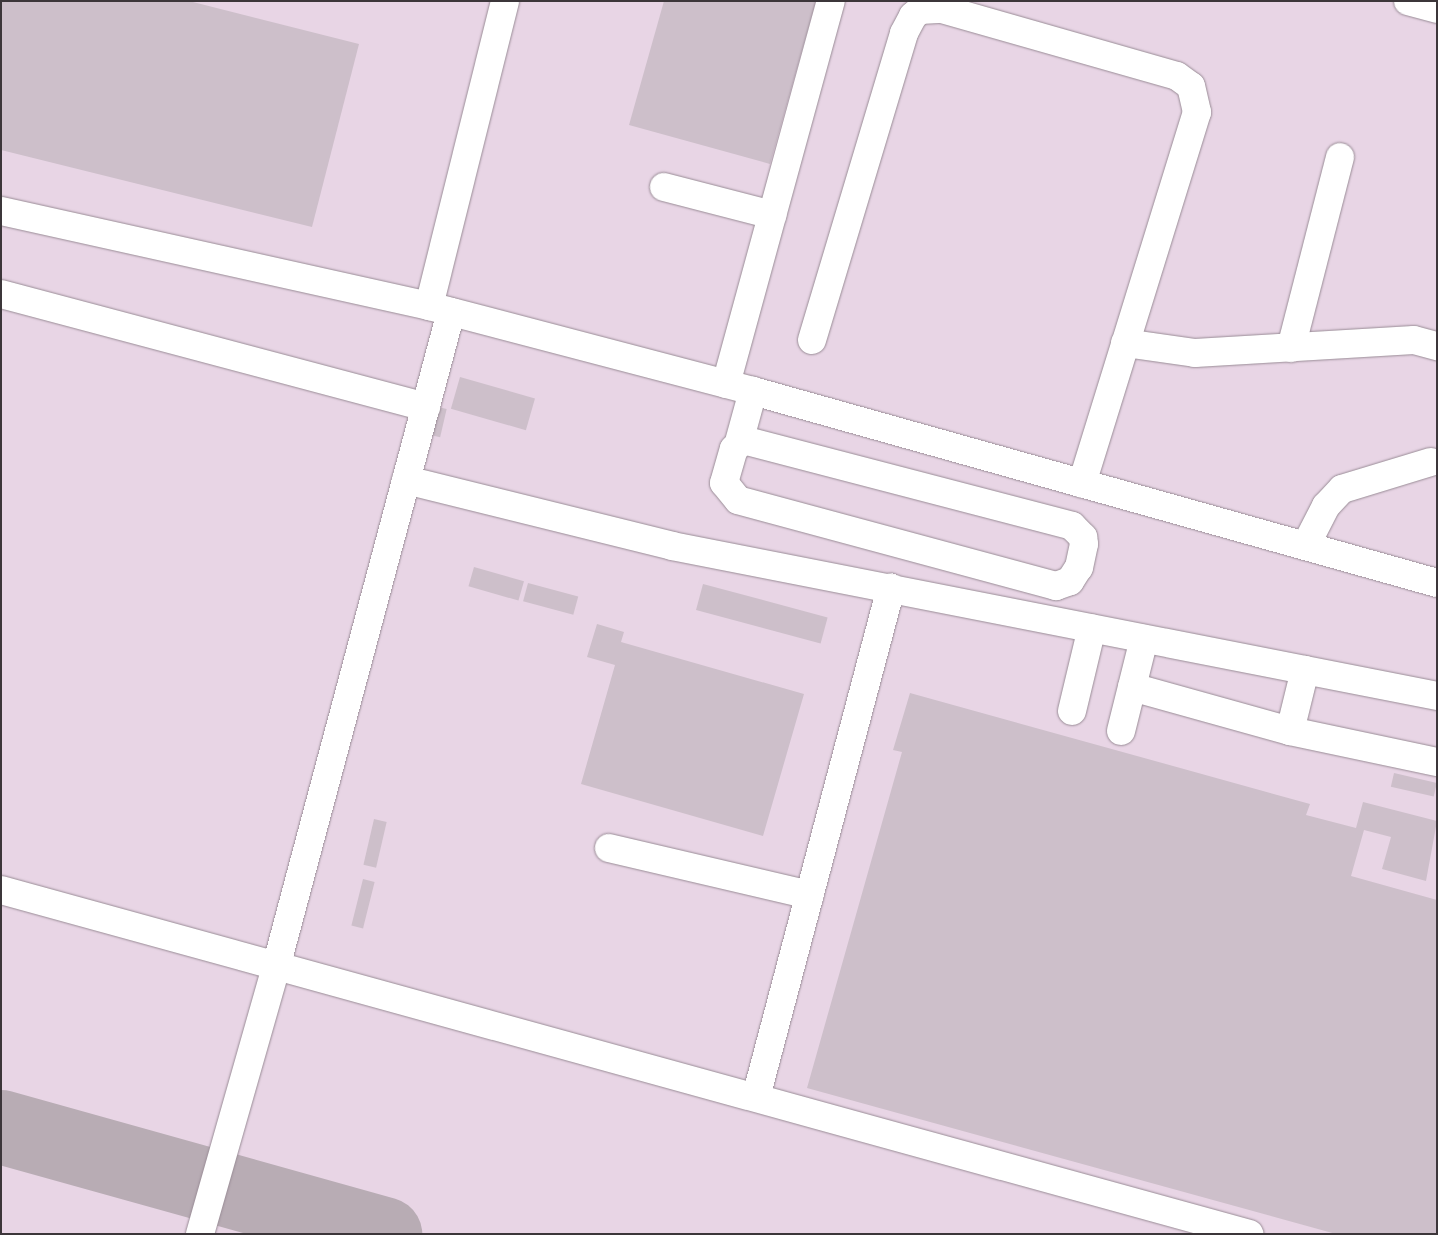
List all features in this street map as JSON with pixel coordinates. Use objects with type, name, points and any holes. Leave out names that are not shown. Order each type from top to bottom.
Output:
[{"type":"lane","points":[[200,1234],[276,966],[426,407],[440,309],[505,1]]},
{"type":"lane","points":[[726,384],[831,1]]},
{"type":"lane","points":[[1408,1],[1437,9]]},
{"type":"lane","points":[[812,340],[904,34],[912,16],[930,7],[1177,76],[1191,86],[1197,112],[1082,484]]},
{"type":"lane","points":[[1291,348],[1340,157]]},
{"type":"lane","points":[[664,187],[772,215]]},
{"type":"lane","points":[[1,211],[440,309],[753,391],[1437,583]]},
{"type":"lane","points":[[1,294],[426,407]]},
{"type":"lane","points":[[1125,343],[1195,353],[1414,340],[1437,346]]},
{"type":"lane","points":[[739,442],[748,440],[1072,526],[1083,537],[1084,544],[1078,567],[1070,581],[1056,586],[738,500],[724,484],[739,442],[753,391]]},
{"type":"lane","points":[[1306,545],[1326,506],[1342,489],[1431,462]]},
{"type":"lane","points":[[406,480],[672,546],[1437,696]]},
{"type":"lane","points":[[756,1097],[892,588]]},
{"type":"lane","points":[[1072,711],[1092,628]]},
{"type":"lane","points":[[1121,731],[1144,639]]},
{"type":"lane","points":[[1290,731],[1305,670]]},
{"type":"lane","points":[[1132,686],[1290,731],[1437,762]]},
{"type":"lane","points":[[609,848],[810,895]]},
{"type":"lane","points":[[1,890],[1249,1234]]},
{"type":"shaded area","points":[[1,1],[1437,1],[1437,1234],[1,1234]]},
{"type":"building","points":[[1,1],[189,1],[359,44],[312,227],[1,150]]},
{"type":"building","points":[[664,1],[816,1],[770,164],[629,125]]},
{"type":"building","points":[[460,377],[535,398],[526,430],[451,409]]},
{"type":"building","points":[[434,406],[447,409],[440,437],[427,434]]},
{"type":"building","points":[[474,567],[524,581],[518,601],[468,586]]},
{"type":"building","points":[[528,583],[578,596],[573,615],[523,601]]},
{"type":"building","points":[[703,584],[828,617],[821,643],[696,610]]},
{"type":"building","points":[[597,624],[624,632],[621,642],[804,694],[763,836],[581,784],[615,665],[587,657]]},
{"type":"building","points":[[910,693],[1310,804],[1306,815],[1356,828],[1363,802],[1437,821],[1426,881],[1382,869],[1391,837],[1364,830],[1351,876],[1437,900],[1437,1234],[1336,1234],[807,1088],[902,752],[893,750]]},
{"type":"building","points":[[1394,773],[1437,783],[1434,797],[1391,787]]},
{"type":"building","points":[[374,819],[387,822],[376,868],[363,865]]},
{"type":"building","points":[[363,879],[375,882],[363,928],[351,926]]},
{"type":"taxiway","points":[[1,1127],[385,1234]]}]
